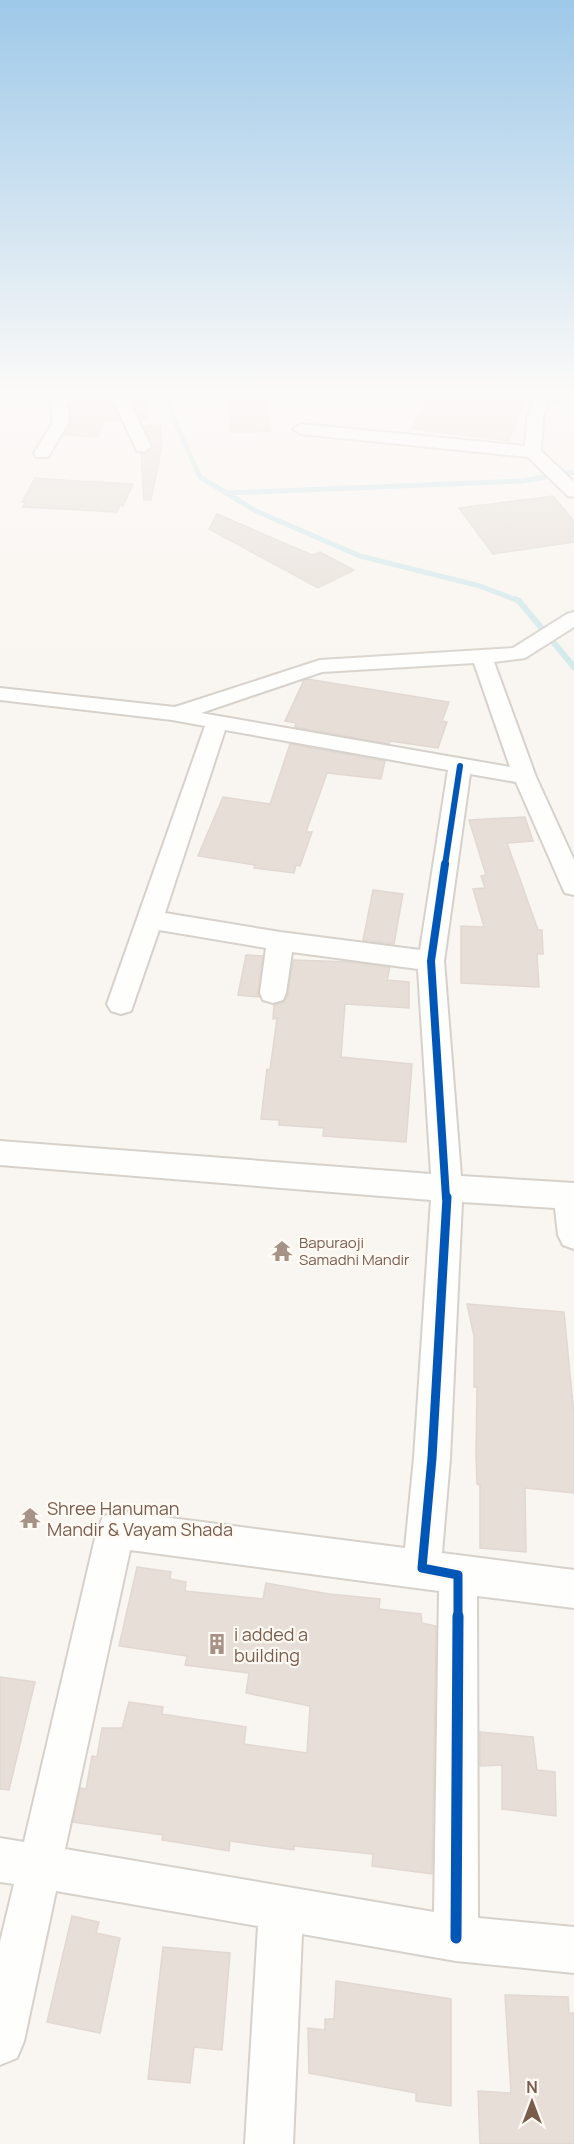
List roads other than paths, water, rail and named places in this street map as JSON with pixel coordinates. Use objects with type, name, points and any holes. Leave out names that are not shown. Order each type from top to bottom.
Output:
[{"type":"street","points":[[176,714],[320,666],[519,654],[567,622]]},
{"type":"street","points":[[482,656],[525,777],[574,887]]},
{"type":"street","points":[[0,694],[176,714],[525,777]]},
{"type":"street","points":[[121,1004],[216,722]]},
{"type":"street","points":[[458,1575],[422,1568],[432,1458],[447,1188],[431,962],[460,766]]},
{"type":"street","points":[[149,919],[280,941],[431,962]]},
{"type":"street","points":[[273,993],[280,941]]},
{"type":"street","points":[[0,1153],[572,1196],[574,1235]]},
{"type":"street","points":[[0,2041],[21,1864],[116,1530],[574,1589]]},
{"type":"street","points":[[456,1938],[458,1575]]},
{"type":"street","points":[[21,1864],[456,1938],[574,1950]]},
{"type":"street","points":[[269,2144],[281,1907]]},
{"type":"waterway","points":[[221,490],[256,511],[360,556],[480,586],[519,601]]},
{"type":"waterway","points":[[227,493],[299,490]]},
{"type":"waterway","points":[[515,599],[519,601]]},
{"type":"waterway","points":[[519,601],[574,667]]},
{"type":"place","name":"Bapuraoji Samadhi Mandir","points":[[282,1251]]},
{"type":"place","name":"Shree Hanuman Mandir & Vayam Shada","points":[[30,1518]]},
{"type":"place","name":"i added a building","points":[[217,1644]]}]
